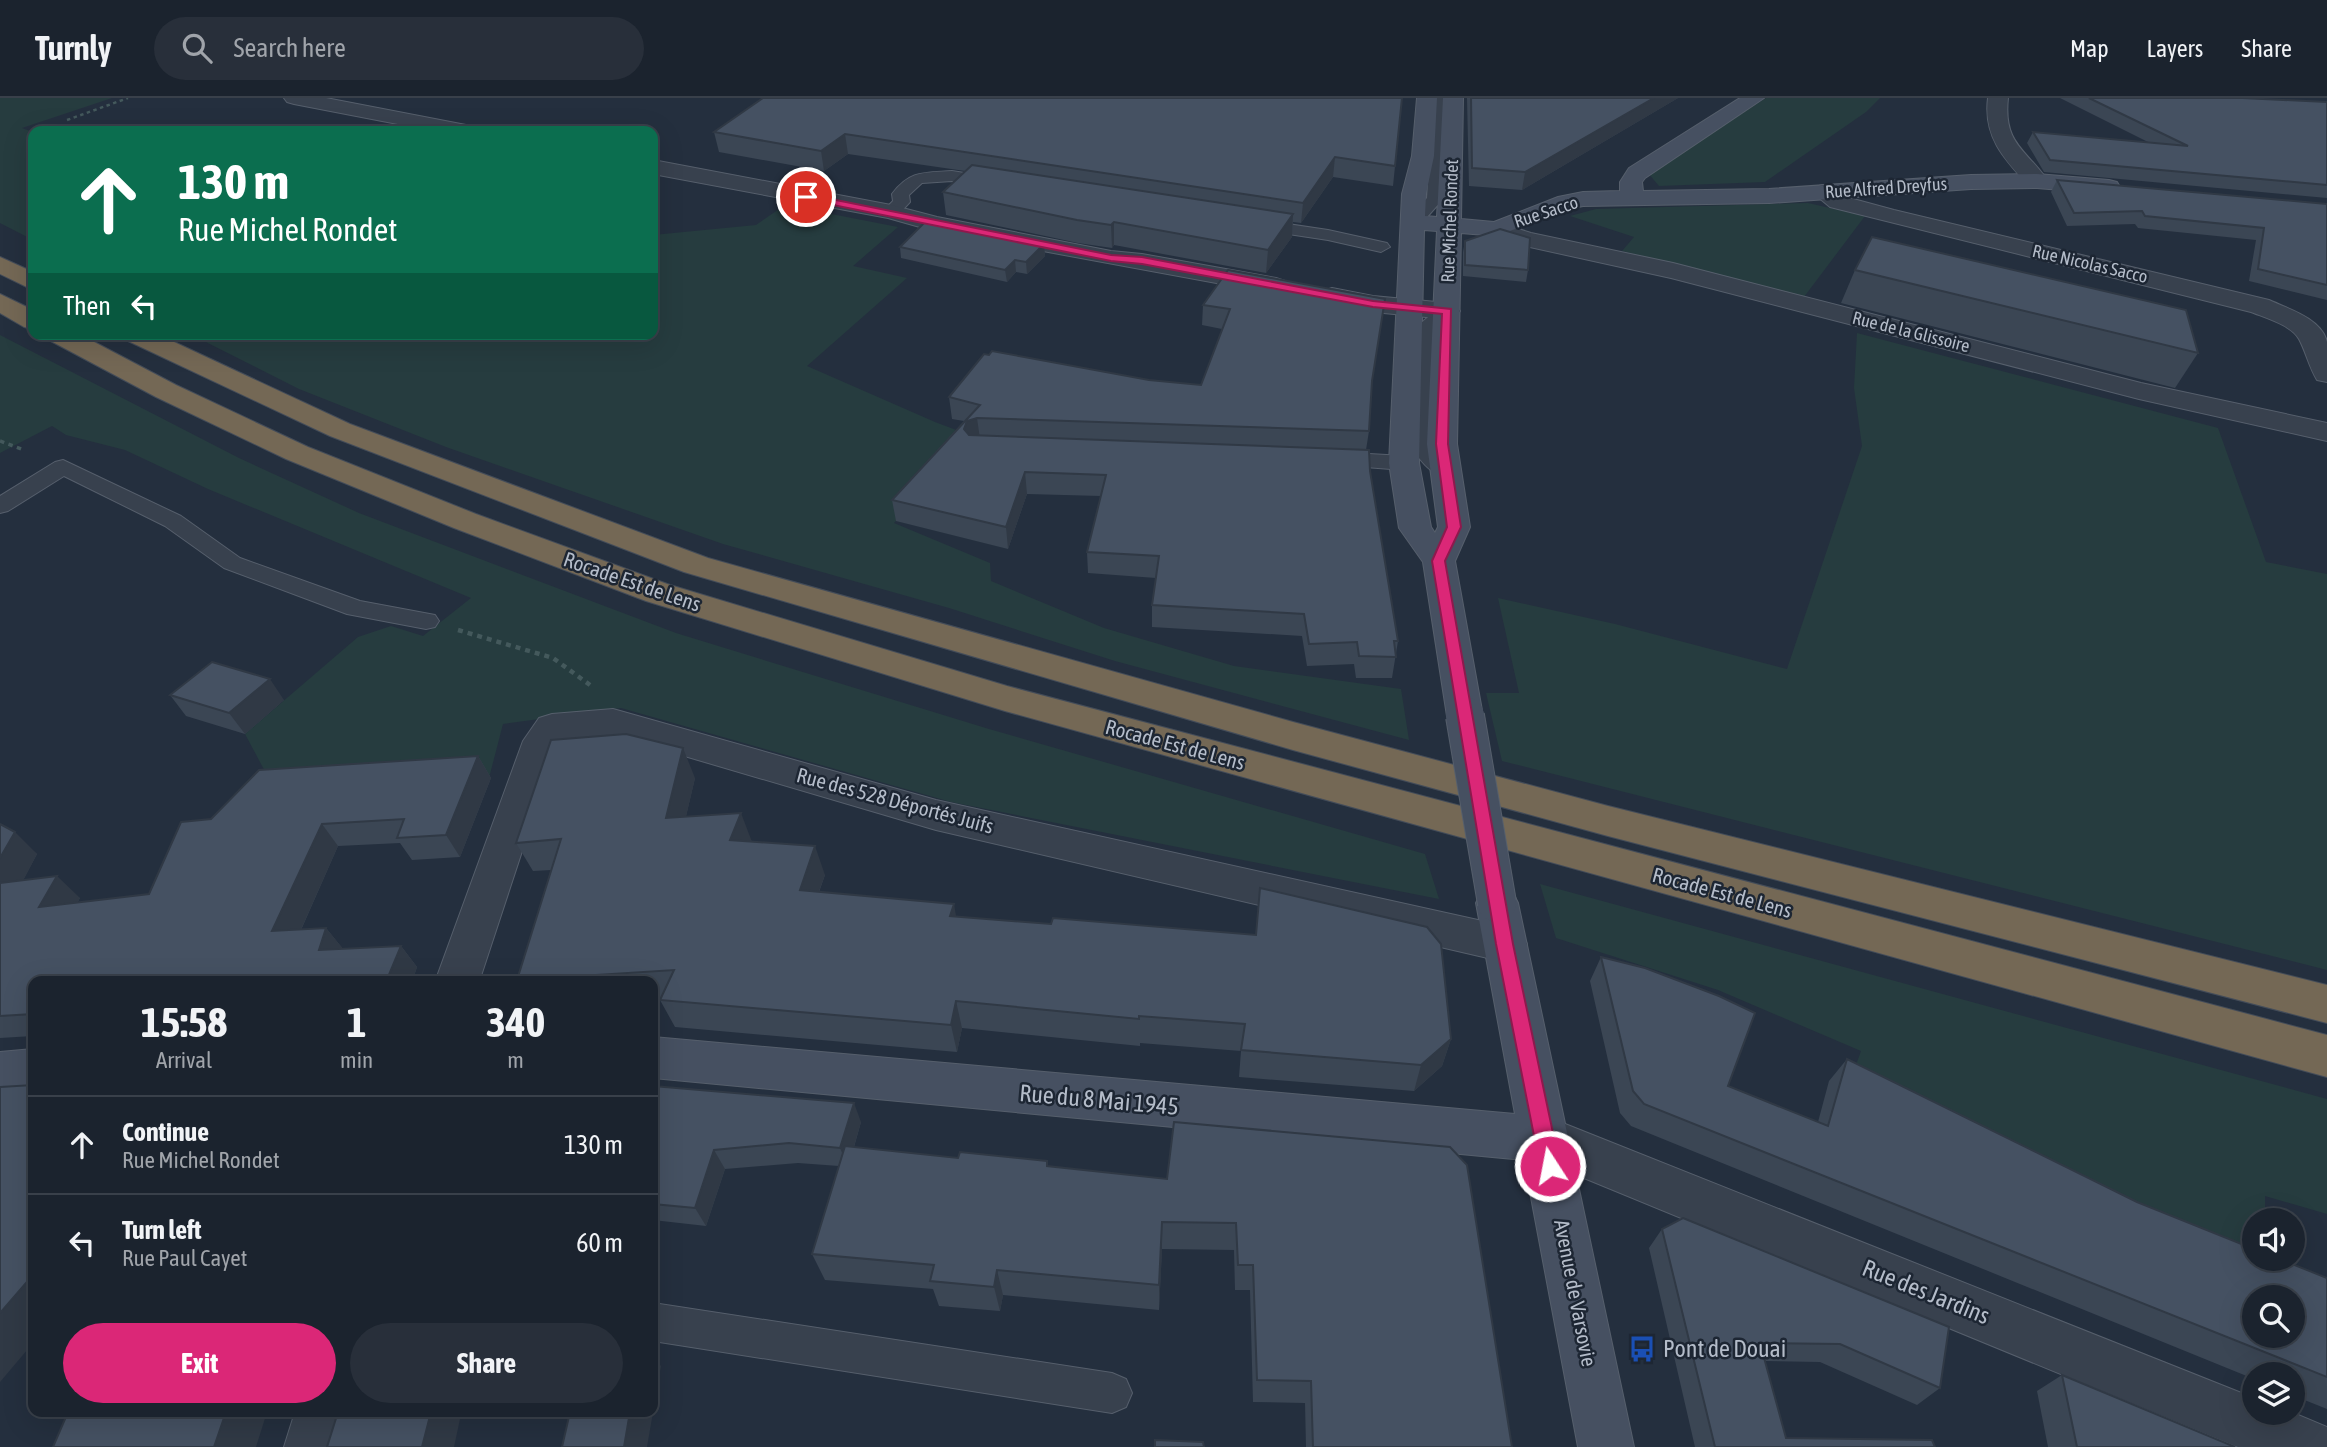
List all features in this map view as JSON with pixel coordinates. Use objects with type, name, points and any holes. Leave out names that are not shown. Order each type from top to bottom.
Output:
[{"type":"highway","points":[[0,264],[28,279]]},
{"type":"highway","points":[[0,302],[28,318]]},
{"type":"highway","name":"Rocade Est de Lens","points":[[69,340],[166,391],[297,453],[464,521],[658,593],[1084,720],[2327,1056]]},
{"type":"highway","name":"Rocade Est de Lens","points":[[148,340],[340,430],[696,565],[1319,743],[1608,821],[2327,1004]]},
{"type":"main road","name":"Rue Michel Rondet","points":[[1404,463],[1408,308],[1415,189],[1423,156],[1427,98]]},
{"type":"main road","name":"Rue Michel Rondet","points":[[1439,561],[1454,527],[1442,444],[1453,98]]},
{"type":"main road","points":[[1637,200],[1632,192],[1631,182],[1637,173],[1754,98]]},
{"type":"main road","name":"Rue Alfred Dreyfus","points":[[1637,200],[2037,181],[2124,188]]},
{"type":"main road","name":"Rue Sacco","points":[[1497,229],[1570,201],[1637,200]]},
{"type":"main road","points":[[1413,222],[1497,229]]},
{"type":"main road","name":"Avenue de Varsovie","points":[[1404,463],[1415,528],[1439,561],[1501,923],[1606,1447]]},
{"type":"main road","name":"Rue du 8 Mai 1945","points":[[658,1058],[1545,1139]]},
{"type":"main road","points":[[0,1073],[28,1070]]},
{"type":"street","points":[[294,98],[440,126]]},
{"type":"street","points":[[1998,98],[1996,128],[2007,149],[2037,181]]},
{"type":"street","points":[[658,168],[895,203],[934,224],[1359,302],[1447,312]]},
{"type":"street","name":"Rue Nicolas Sacco","points":[[1823,192],[1838,202],[1888,216],[2260,306],[2286,317],[2309,332],[2327,374]]},
{"type":"street","name":"Rue de la Glissoire","points":[[1497,229],[1525,239],[1673,271],[2139,391],[2327,432]]},
{"type":"street","name":"Rue des 528 Déportés Juifs","points":[[459,976],[536,751],[552,727],[613,722],[936,815],[1501,923]]},
{"type":"street","name":"Rue des Jardins","points":[[1545,1139],[2307,1447]]},
{"type":"street","points":[[312,1447],[321,1417]]},
{"type":"lane","points":[[1413,222],[1435,199],[1441,98]]},
{"type":"lane","points":[[895,203],[918,178],[953,176],[1019,187]]},
{"type":"lane","points":[[1232,221],[1328,235],[1381,247]]},
{"type":"lane","points":[[1308,458],[1404,463]]},
{"type":"lane","points":[[0,506],[63,467],[173,521],[232,563],[356,608],[426,621]]},
{"type":"lane","points":[[658,1323],[1112,1393]]},
{"type":"path","points":[[67,120],[128,98]]},
{"type":"path","points":[[426,621],[553,658],[590,685],[613,722]]},
{"type":"green space","points":[[0,98],[112,98],[22,128],[28,130],[28,237],[0,223]]},
{"type":"green space","points":[[1766,98],[1880,98],[1866,112],[1765,182],[1659,186],[1648,173]]},
{"type":"green space","points":[[1808,203],[1865,216],[1804,297],[1622,251],[1634,237],[1570,216],[1596,209]]},
{"type":"green space","points":[[785,205],[898,227],[853,266],[907,278],[807,366],[975,437],[894,523],[990,563],[991,581],[1104,628],[1234,666],[1401,689],[1409,740],[1115,661],[949,608],[723,544],[446,447],[299,389],[202,340],[658,340],[658,235],[756,225]]},
{"type":"green space","points":[[1857,333],[2218,428],[2266,562],[2327,574],[2327,970],[1502,761],[1486,693],[1519,693],[1498,598],[1615,624],[1787,669],[1862,446],[1854,388]]},
{"type":"green space","points":[[0,335],[239,458],[359,513],[676,633],[989,729],[1425,854],[1439,899],[951,802],[621,708],[503,724],[489,778],[276,792],[245,734],[358,637],[391,626],[423,636],[471,598],[208,489],[125,450],[66,435],[52,426],[0,453]]},
{"type":"green space","points":[[1540,884],[2327,1099],[2327,1214],[2265,1196],[2265,1208],[2242,1208],[2242,1269],[1848,1087],[1861,1051],[1718,990],[1556,938]]},
{"type":"green space","points":[[2246,1271],[2262,1271],[2268,1281]]},
{"type":"building","points":[[763,98],[1402,98],[1395,166],[1335,157],[1303,203],[845,134],[821,151],[714,132]]},
{"type":"building","points":[[1471,98],[1654,98],[1525,172],[1472,168]]},
{"type":"building","points":[[2089,98],[2243,98],[2327,102],[2327,185],[2050,160],[2033,132],[2188,146]]},
{"type":"building","points":[[972,165],[1293,214],[1268,250],[1114,222],[1111,225],[1077,220],[943,192]]},
{"type":"building","points":[[2057,180],[2327,204],[2327,285],[2258,269],[2264,228],[2145,216],[2142,211],[2074,213]]},
{"type":"building","points":[[928,219],[1044,244],[1026,262],[1015,260],[1005,270],[900,247]]},
{"type":"building","points":[[1500,229],[1530,238],[1528,270],[1465,265],[1465,241]]},
{"type":"building","points":[[1872,237],[2186,310],[2198,353],[1855,270]]},
{"type":"building","points":[[1228,270],[1385,299],[1372,381],[1369,431],[977,418],[967,421],[964,429],[969,435],[1369,450],[1370,471],[1398,641],[1394,641],[1396,657],[1359,656],[1357,642],[1309,644],[1304,614],[1152,605],[1159,556],[1087,552],[1106,475],[1025,472],[1006,527],[892,500],[980,405],[949,397],[984,354],[989,355],[992,351],[1149,380],[1201,385],[1230,309],[1203,305]]},
{"type":"building","points":[[212,662],[270,679],[229,713],[170,695]]},
{"type":"building","points":[[626,734],[683,748],[666,818],[741,813],[730,840],[815,846],[800,890],[954,904],[950,916],[1051,924],[1053,918],[1256,935],[1260,888],[1427,927],[1441,944],[1451,1039],[1421,1065],[1241,1050],[1245,1024],[1139,1016],[1139,1019],[956,1001],[951,1025],[660,1000],[674,970],[580,976],[518,976],[561,839],[516,843],[551,740]]},
{"type":"building","points":[[478,756],[446,835],[397,838],[404,819],[322,824],[272,931],[326,928],[319,950],[401,946],[388,976],[28,976],[28,1014],[0,1016],[0,883],[57,876],[39,907],[149,894],[181,822],[211,819],[259,770]]},
{"type":"building","points":[[0,824],[15,832],[0,858]]},
{"type":"building","points":[[1601,957],[1645,968],[1719,996],[1755,1013],[1728,1086],[1828,1126],[1847,1059],[2137,1202],[2242,1244],[2242,1271],[2305,1269],[2327,1278],[2327,1377],[2305,1368],[2305,1362],[2289,1362],[2254,1348],[2305,1348],[2305,1285],[2242,1285],[2242,1343],[1644,1104],[1633,1091]]},
{"type":"building","points":[[28,1085],[28,1281],[0,1313],[0,1087]]},
{"type":"building","points":[[658,1086],[854,1103],[840,1148],[789,1143],[714,1150],[695,1208],[658,1204]]},
{"type":"building","points":[[1174,1122],[1450,1147],[1467,1165],[1512,1447],[1313,1447],[1311,1381],[1257,1380],[1253,1265],[1238,1265],[1236,1223],[1162,1222],[1159,1285],[997,1270],[994,1287],[930,1281],[934,1265],[812,1254],[845,1146],[958,1158],[960,1152],[1047,1161],[1047,1166],[1167,1179]]},
{"type":"building","points":[[1683,1218],[1949,1327],[1940,1388],[1840,1344],[1760,1343],[1786,1438],[1932,1440],[1935,1447],[1715,1447],[1662,1229]]},
{"type":"building","points":[[2062,1375],[2235,1447],[2077,1447]]},
{"type":"building","points":[[66,1417],[224,1417],[214,1447],[53,1447]]},
{"type":"building","points":[[336,1417],[430,1417],[422,1447],[327,1447]]},
{"type":"building","points":[[569,1417],[629,1417],[624,1447],[562,1447]]},
{"type":"building","points":[[1155,1440],[1203,1442],[1204,1447],[1155,1447]]},
{"type":"place","name":"Pont de Douai","points":[[1642,1349]]},
{"type":"route","points":[[806,197],[1111,258],[1142,261],[1373,304],[1447,312],[1442,444],[1454,527],[1439,561],[1504,944],[1550,1166]]}]
